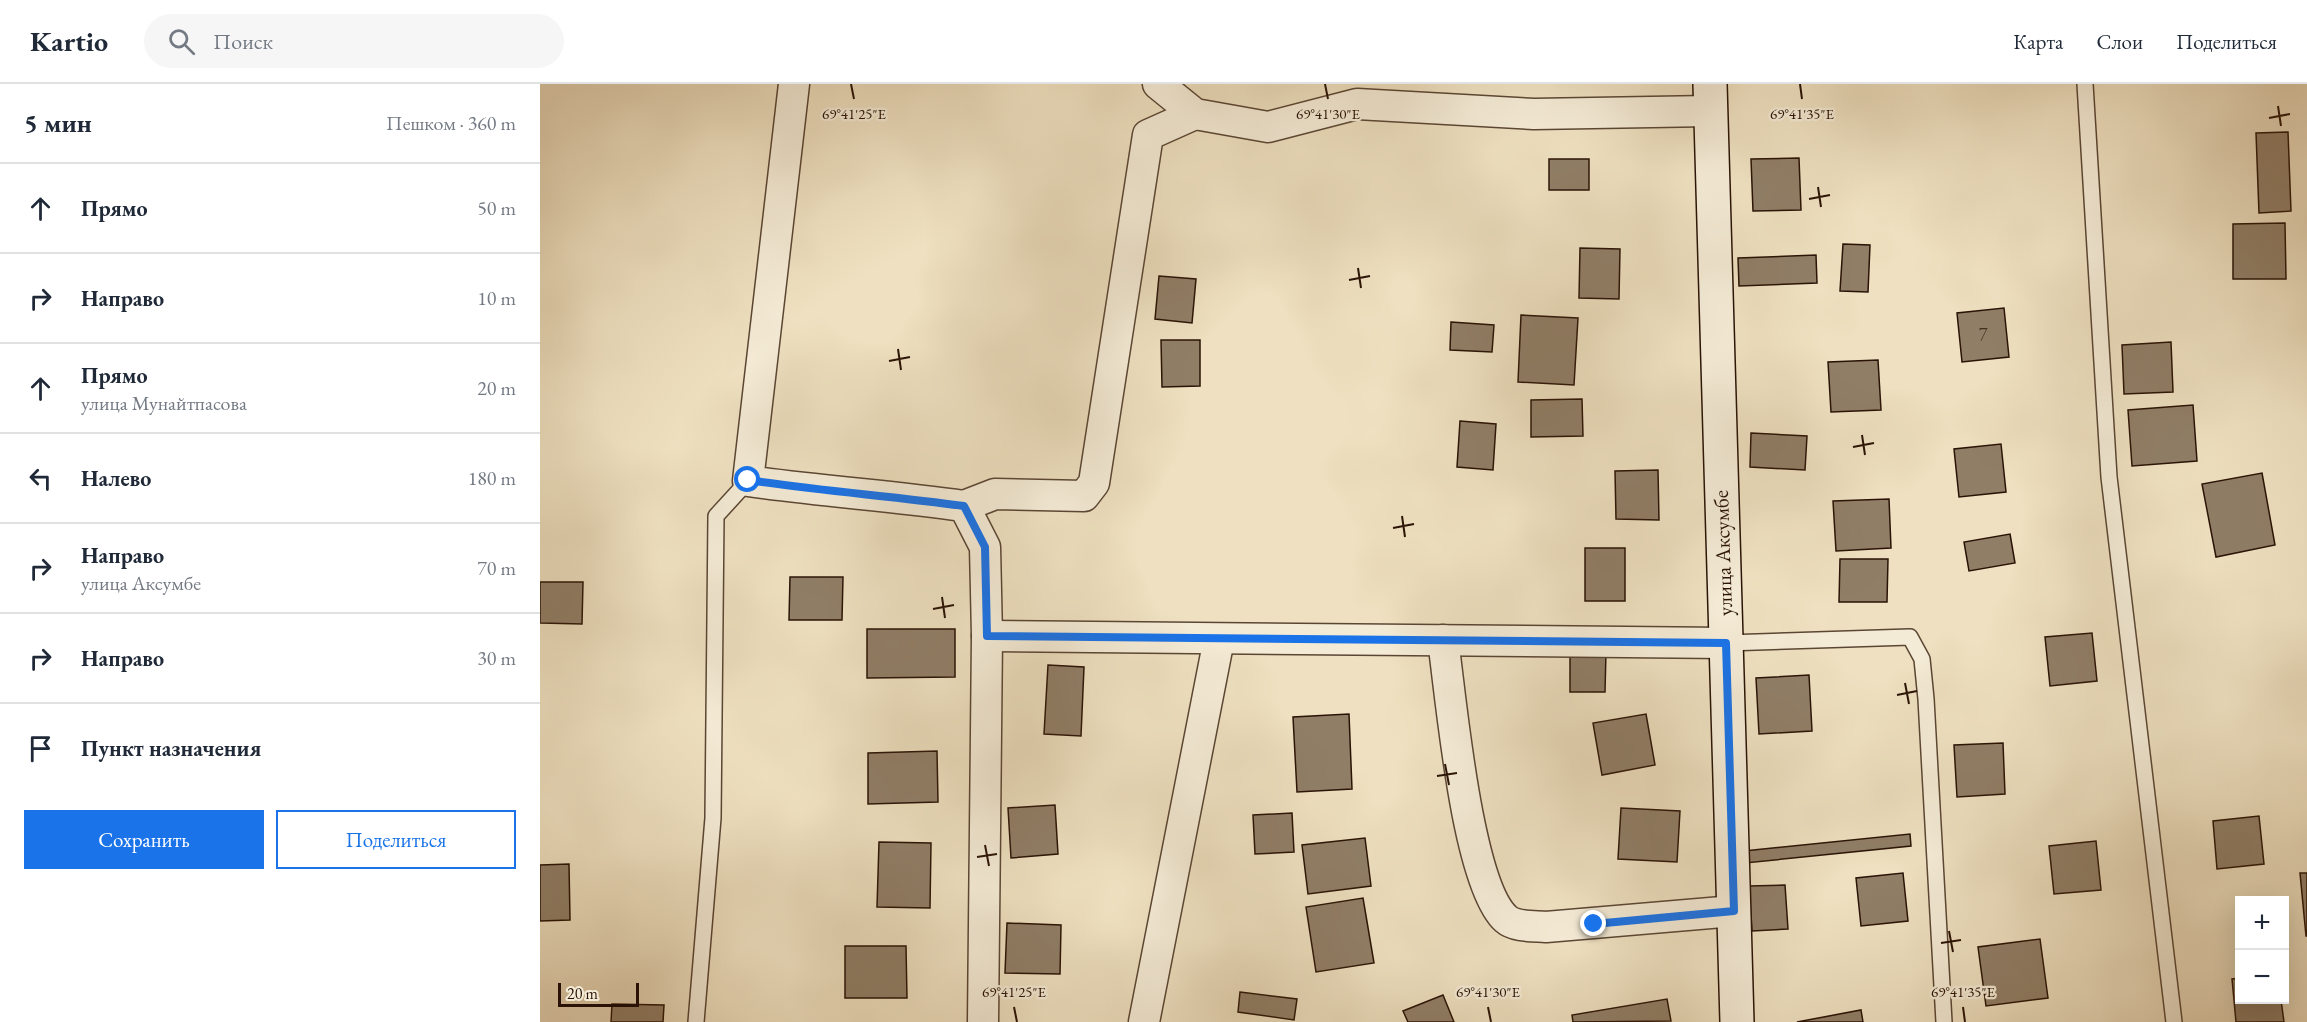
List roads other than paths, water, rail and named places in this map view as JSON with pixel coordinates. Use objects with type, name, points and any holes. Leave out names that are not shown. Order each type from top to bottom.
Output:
[{"type":"main road","name":"улица Аксумбе","points":[[1710,98],[1737,1022]]},
{"type":"street","points":[[794,84],[748,480],[810,490],[903,497],[964,506],[995,494],[1084,496],[1094,483],[1148,135],[1195,114]]},
{"type":"street","points":[[1158,84],[1195,114],[1268,127],[1357,104],[1534,114],[1710,98]]},
{"type":"street","points":[[964,506],[985,547],[987,636],[983,1022]]},
{"type":"street","points":[[987,636],[1726,643]]},
{"type":"street","points":[[1144,1022],[1220,639]]},
{"type":"street","points":[[1443,640],[1473,838],[1493,904],[1508,921],[1525,926],[1546,927],[1734,911]]},
{"type":"lane","points":[[2085,84],[2109,477],[2174,1022]]},
{"type":"lane","points":[[696,1022],[713,818],[716,516],[748,480]]},
{"type":"lane","points":[[1726,643],[1910,637],[1922,659],[1926,699],[1944,1022]]}]
